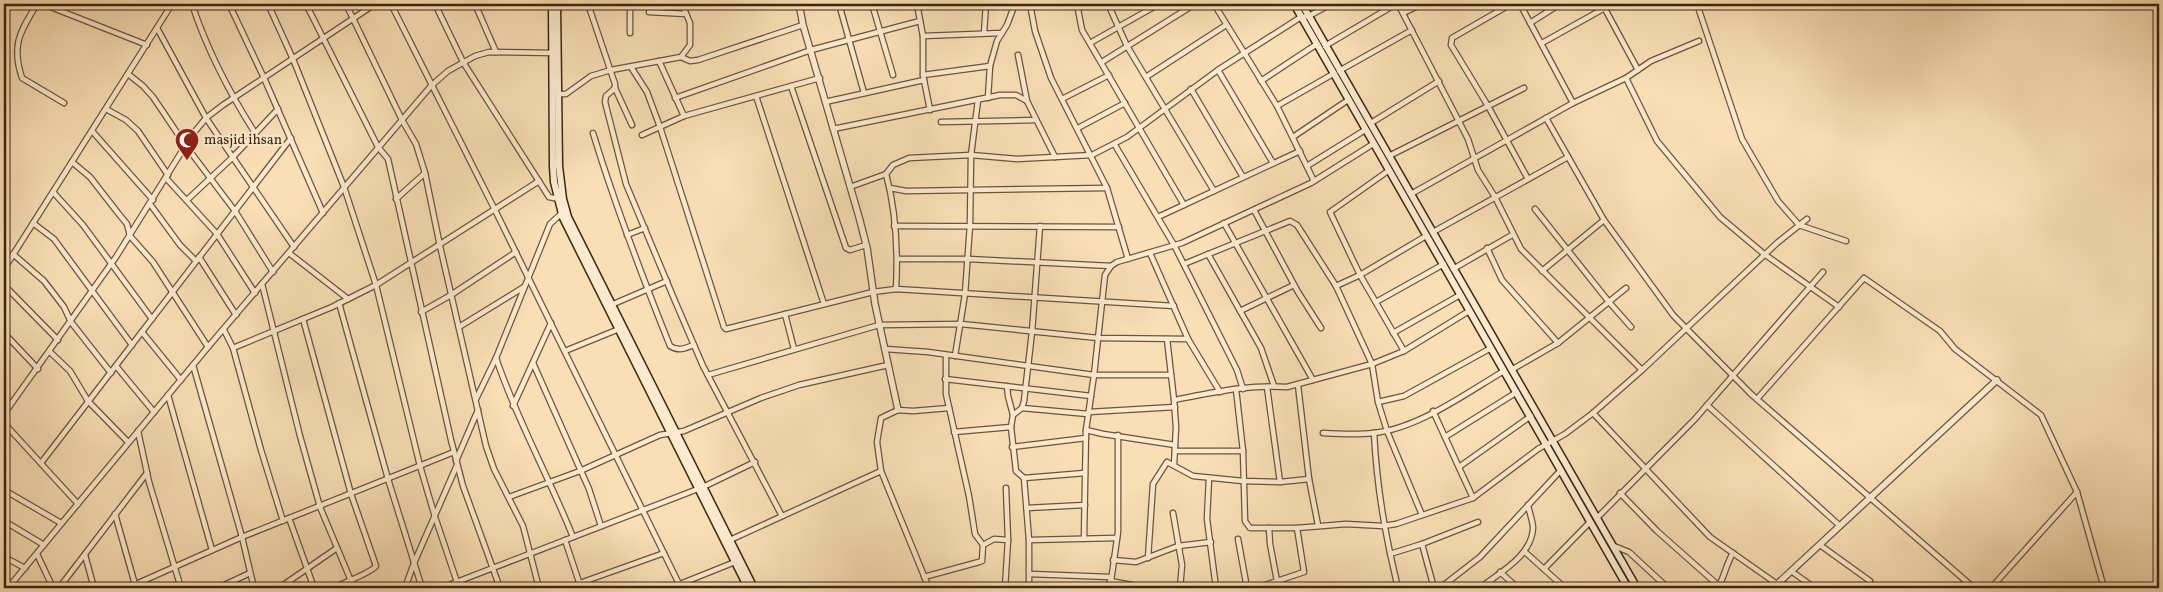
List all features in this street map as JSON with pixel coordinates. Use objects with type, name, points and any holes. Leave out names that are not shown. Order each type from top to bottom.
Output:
[{"type":"main road","points":[[1294,4],[1317,44],[1371,123],[1637,588]]},
{"type":"main road","points":[[1302,4],[1325,46],[1348,100],[1628,588]]},
{"type":"main road","points":[[554,5],[553,166],[570,236],[621,329],[748,588]]},
{"type":"main road","points":[[555,53],[558,94],[560,199]]},
{"type":"main road","points":[[564,212],[611,305],[621,329]]},
{"type":"main road","points":[[700,488],[730,540],[754,588]]},
{"type":"street","points":[[37,4],[19,34],[16,47],[16,63],[22,78],[64,103]]},
{"type":"street","points":[[43,4],[146,45]]},
{"type":"street","points":[[4,269],[172,4]]},
{"type":"street","points":[[192,4],[208,47],[233,98],[255,134]]},
{"type":"street","points":[[229,4],[278,109],[323,213]]},
{"type":"street","points":[[268,4],[293,59],[344,187],[376,285],[420,466],[459,588]]},
{"type":"street","points":[[306,4],[378,147],[388,160],[410,265],[454,452],[500,588]]},
{"type":"street","points":[[346,4],[402,120],[416,144],[425,173],[486,446],[494,468],[518,514],[539,588]]},
{"type":"street","points":[[4,414],[112,264],[186,146],[206,118],[233,98],[354,20],[375,4]]},
{"type":"street","points":[[391,4],[516,252],[680,586]]},
{"type":"street","points":[[435,4],[462,62],[549,197],[560,199]]},
{"type":"street","points":[[475,4],[496,52]]},
{"type":"street","points":[[544,4],[554,5]]},
{"type":"street","points":[[588,4],[611,70],[615,88],[632,125]]},
{"type":"street","points":[[630,4],[630,33]]},
{"type":"street","points":[[680,57],[690,45],[690,24],[682,4]]},
{"type":"street","points":[[799,4],[803,25],[820,78],[866,245],[879,325],[898,410]]},
{"type":"street","points":[[839,4],[864,94]]},
{"type":"street","points":[[872,4],[893,75]]},
{"type":"street","points":[[917,4],[923,36],[924,78],[930,110]]},
{"type":"street","points":[[984,33],[986,4]]},
{"type":"street","points":[[988,98],[990,66],[997,41],[1007,26],[1016,4]]},
{"type":"street","points":[[1030,4],[1035,30],[1051,78],[1092,155],[1107,188],[1128,259]]},
{"type":"street","points":[[1077,4],[1082,30],[1184,205]]},
{"type":"street","points":[[1108,4],[1127,46],[1214,191]]},
{"type":"street","points":[[1090,44],[1159,4]]},
{"type":"street","points":[[1102,62],[1195,4]]},
{"type":"street","points":[[1214,4],[1277,106],[1314,181]]},
{"type":"street","points":[[850,187],[886,174],[893,165],[909,158],[971,155],[1017,159],[1092,155],[1115,145],[1244,53],[1301,18],[1309,16],[1331,4]]},
{"type":"street","points":[[1325,46],[1397,4],[1459,120],[1468,139],[1478,170],[1495,197],[1512,235],[1521,248],[1542,270],[1642,370]]},
{"type":"street","points":[[1403,13],[1422,4]]},
{"type":"street","points":[[1511,4],[1452,38],[1451,45],[1488,106],[1528,179]]},
{"type":"street","points":[[1520,4],[1574,103]]},
{"type":"street","points":[[1530,23],[1560,4]]},
{"type":"street","points":[[1542,43],[1612,4]]},
{"type":"street","points":[[1697,4],[1742,139],[1778,201],[1799,225],[1846,241]]},
{"type":"street","points":[[1605,9],[1638,70]]},
{"type":"street","points":[[649,12],[686,14]]},
{"type":"street","points":[[675,98],[811,50],[920,21]]},
{"type":"street","points":[[558,94],[566,94],[591,76],[611,70],[680,57],[698,60],[803,25]]},
{"type":"street","points":[[1146,77],[1226,25]]},
{"type":"street","points":[[157,28],[206,118],[294,247]]},
{"type":"street","points":[[1277,106],[1412,30]]},
{"type":"street","points":[[923,36],[1002,33]]},
{"type":"street","points":[[1411,194],[1546,118],[1626,78],[1651,61],[1699,41]]},
{"type":"street","points":[[1262,81],[1317,44]]},
{"type":"street","points":[[8,588],[208,347],[432,86],[448,71],[462,62],[489,52],[555,53]]},
{"type":"street","points":[[1018,55],[1027,101],[1055,157]]},
{"type":"street","points":[[658,61],[684,116]]},
{"type":"street","points":[[826,102],[924,78],[990,66]]},
{"type":"street","points":[[631,67],[647,92],[660,127],[724,327],[732,329],[873,292],[896,289],[1174,306]]},
{"type":"street","points":[[1218,70],[1273,163]]},
{"type":"street","points":[[128,74],[153,97],[186,146],[235,211],[273,272]]},
{"type":"street","points":[[1062,99],[1109,75]]},
{"type":"street","points":[[642,135],[684,116],[820,78]]},
{"type":"street","points":[[1626,78],[1657,141],[1720,217],[1764,254],[1839,307]]},
{"type":"street","points":[[1371,123],[1439,82]]},
{"type":"street","points":[[791,86],[846,248],[850,250],[866,245]]},
{"type":"street","points":[[615,88],[606,96],[605,102],[626,184],[708,375],[782,516]]},
{"type":"street","points":[[1390,156],[1524,88]]},
{"type":"street","points":[[1191,89],[1243,178]]},
{"type":"street","points":[[833,129],[1000,94],[1016,95],[1027,101]]},
{"type":"street","points":[[756,96],[824,304]]},
{"type":"street","points":[[955,356],[966,294],[970,225],[971,155],[978,100]]},
{"type":"street","points":[[1293,137],[1348,100]]},
{"type":"street","points":[[1078,128],[1125,103]]},
{"type":"street","points":[[106,109],[126,120],[138,131],[167,177],[216,234],[255,293]]},
{"type":"street","points":[[186,200],[233,157],[278,109]]},
{"type":"street","points":[[1546,118],[1604,220],[1673,315],[1757,399],[1974,588]]},
{"type":"street","points":[[942,122],[975,123],[1036,120]]},
{"type":"street","points":[[1307,166],[1365,130]]},
{"type":"street","points":[[92,131],[151,202],[180,245],[198,259],[236,315]]},
{"type":"street","points":[[593,133],[627,235],[670,346],[680,350],[694,345]]},
{"type":"street","points":[[41,464],[291,138]]},
{"type":"street","points":[[898,259],[968,259],[1111,266],[1128,259],[1174,246],[1224,224],[1314,181],[1373,144]]},
{"type":"street","points":[[1115,145],[1184,264],[1237,370],[1243,389]]},
{"type":"street","points":[[1158,217],[1300,151]]},
{"type":"street","points":[[1433,232],[1568,157]]},
{"type":"street","points":[[72,162],[90,177],[127,224],[130,236],[153,262],[208,347]]},
{"type":"street","points":[[1388,171],[1330,212],[1360,275],[1404,352]]},
{"type":"street","points":[[396,199],[425,173]]},
{"type":"street","points":[[886,174],[890,188],[898,259],[896,289]]},
{"type":"street","points":[[233,348],[303,319],[376,285],[440,246],[539,181]]},
{"type":"street","points":[[890,188],[906,191],[1107,188]]},
{"type":"street","points":[[53,192],[83,225],[152,319]]},
{"type":"street","points":[[1535,209],[1631,327]]},
{"type":"street","points":[[1254,210],[1294,285],[1321,328]]},
{"type":"street","points":[[476,399],[496,358],[550,224],[564,212]]},
{"type":"street","points":[[1236,389],[1243,451],[1246,521],[1250,528],[1296,528],[1346,524],[1383,526],[1422,515],[1473,498],[1538,449],[1546,446],[1593,413],[1642,370],[1764,254],[1807,219]]},
{"type":"street","points":[[1184,264],[1290,220],[1294,222],[1336,286],[1372,364],[1378,402],[1387,431],[1422,515]]},
{"type":"street","points":[[1542,270],[1604,220]]},
{"type":"street","points":[[33,223],[54,239],[132,345]]},
{"type":"street","points":[[1224,224],[1268,298],[1313,380]]},
{"type":"street","points":[[894,226],[1118,226]]},
{"type":"street","points":[[1022,408],[1032,332],[1040,226]]},
{"type":"street","points":[[627,235],[645,228]]},
{"type":"street","points":[[1447,272],[1512,235]]},
{"type":"street","points":[[1336,286],[1360,275],[1426,236]]},
{"type":"street","points":[[1487,248],[1502,280],[1558,343]]},
{"type":"street","points":[[421,312],[451,295],[516,252]]},
{"type":"street","points":[[289,253],[348,299]]},
{"type":"street","points":[[1150,253],[1188,339],[1220,392]]},
{"type":"street","points":[[13,254],[44,281],[64,307],[71,322],[111,373]]},
{"type":"street","points":[[1208,254],[1261,348],[1274,386]]},
{"type":"street","points":[[1376,302],[1449,260]]},
{"type":"street","points":[[1084,538],[1086,430],[1105,274],[1111,266]]},
{"type":"street","points":[[1597,518],[1707,406],[1823,272]]},
{"type":"street","points":[[1757,399],[1864,278],[1940,331],[1956,349],[2041,415],[2077,492],[2104,588]]},
{"type":"street","points":[[611,305],[667,281]]},
{"type":"street","points":[[262,284],[320,506],[354,588]]},
{"type":"street","points":[[1240,311],[1294,285]]},
{"type":"street","points":[[4,286],[58,340]]},
{"type":"street","points":[[459,327],[525,286]]},
{"type":"street","points":[[1513,369],[1558,343],[1626,288]]},
{"type":"street","points":[[1393,333],[1460,295]]},
{"type":"street","points":[[339,303],[388,479],[422,588]]},
{"type":"street","points":[[1174,400],[1236,389],[1274,386],[1288,388],[1372,364],[1404,352],[1470,311]]},
{"type":"street","points":[[785,314],[794,349]]},
{"type":"street","points":[[303,319],[351,494],[376,566],[373,570],[350,578],[333,588]]},
{"type":"street","points":[[513,406],[551,323]]},
{"type":"street","points":[[708,375],[879,325],[960,324],[1098,338],[1188,339]]},
{"type":"street","points":[[565,351],[621,329]]},
{"type":"street","points":[[224,330],[233,348],[261,450],[286,520],[314,588]]},
{"type":"street","points":[[142,332],[181,380]]},
{"type":"street","points":[[4,333],[38,369]]},
{"type":"street","points":[[1167,339],[1175,407],[1174,465]]},
{"type":"street","points":[[1378,402],[1404,396],[1491,348]]},
{"type":"street","points":[[884,349],[946,354],[1094,375],[1171,375]]},
{"type":"street","points":[[50,352],[70,371],[88,401],[128,442]]},
{"type":"street","points":[[924,577],[956,570],[982,561],[983,545],[975,534],[949,408],[945,379],[946,354]]},
{"type":"street","points":[[496,358],[513,406],[574,537]]},
{"type":"street","points":[[533,364],[580,471],[601,526]]},
{"type":"street","points":[[193,365],[242,537],[254,588]]},
{"type":"street","points":[[509,497],[580,471],[660,435],[684,431],[799,385],[888,365]]},
{"type":"street","points":[[116,366],[154,412]]},
{"type":"street","points":[[1323,433],[1346,435],[1374,433],[1406,425],[1504,371]]},
{"type":"street","points":[[945,379],[1091,396]]},
{"type":"street","points":[[1593,413],[1710,537],[1734,553],[1775,586],[1997,380]]},
{"type":"street","points":[[1298,385],[1309,479],[1318,525]]},
{"type":"street","points":[[1007,386],[1013,415],[1011,427],[1012,447],[1016,471],[1024,478],[1029,540],[1030,588]]},
{"type":"street","points":[[1267,387],[1280,482]]},
{"type":"street","points":[[1445,437],[1517,392]]},
{"type":"street","points":[[168,395],[212,550]]},
{"type":"street","points":[[1707,406],[1840,526]]},
{"type":"street","points":[[1013,415],[1022,408],[1088,413],[1175,407]]},
{"type":"street","points":[[929,588],[881,471],[877,442],[881,418],[898,410],[913,411],[949,408]]},
{"type":"street","points":[[405,588],[478,409]]},
{"type":"street","points":[[1433,411],[1473,498]]},
{"type":"street","points":[[1459,467],[1531,416]]},
{"type":"street","points":[[4,423],[78,504]]},
{"type":"street","points":[[954,432],[1011,427]]},
{"type":"street","points":[[1086,430],[1175,448],[1243,451]]},
{"type":"street","points":[[138,431],[147,473],[181,588]]},
{"type":"street","points":[[1374,433],[1383,526],[1398,588]]},
{"type":"street","points":[[1110,588],[1117,538],[1118,435]]},
{"type":"street","points":[[1012,447],[1086,438]]},
{"type":"street","points":[[127,588],[242,537],[454,452]]},
{"type":"street","points":[[442,588],[700,488],[755,462]]},
{"type":"street","points":[[1148,558],[1153,484],[1167,462],[1192,476],[1243,482],[1280,482],[1309,479]]},
{"type":"street","points":[[1440,588],[1480,557],[1512,525],[1561,470]]},
{"type":"street","points":[[730,540],[881,471]]},
{"type":"street","points":[[59,588],[147,473]]},
{"type":"street","points":[[1024,478],[1085,473]]},
{"type":"street","points":[[1209,478],[1207,520],[1216,588]]},
{"type":"street","points":[[1005,588],[1008,540],[1006,488]]},
{"type":"street","points":[[4,490],[62,524]]},
{"type":"street","points":[[1991,588],[2077,492]]},
{"type":"street","points":[[1620,493],[1657,531],[1718,587],[1726,573],[1726,565],[1734,553]]},
{"type":"street","points":[[1026,508],[1085,505]]},
{"type":"street","points":[[1480,588],[1525,552],[1533,527],[1528,505]]},
{"type":"street","points":[[1172,513],[1182,565],[1180,588]]},
{"type":"street","points":[[115,514],[135,586]]},
{"type":"street","points":[[4,521],[44,545]]},
{"type":"street","points":[[1390,554],[1422,544],[1478,522]]},
{"type":"street","points":[[1544,569],[1590,522]]},
{"type":"street","points":[[1269,528],[1277,581]]},
{"type":"street","points":[[1256,588],[1304,572],[1296,528]]},
{"type":"street","points":[[1029,540],[1117,538]]},
{"type":"street","points":[[983,545],[994,539],[1008,540]]},
{"type":"street","points":[[1238,539],[1247,588]]},
{"type":"street","points":[[565,540],[581,586],[664,553]]},
{"type":"street","points":[[1113,560],[1136,562],[1178,546],[1211,542]]},
{"type":"street","points":[[1422,544],[1434,588]]},
{"type":"street","points":[[1820,545],[1870,581]]},
{"type":"street","points":[[1612,546],[1629,552],[1668,588]]},
{"type":"street","points":[[279,588],[308,570],[337,548]]},
{"type":"street","points":[[1525,552],[1565,588]]},
{"type":"street","points":[[37,554],[53,588]]},
{"type":"street","points":[[85,555],[94,588]]},
{"type":"street","points":[[4,557],[25,568]]},
{"type":"street","points":[[670,588],[680,586],[736,562]]},
{"type":"street","points":[[1791,571],[1815,588]]},
{"type":"street","points":[[1500,572],[1518,588]]},
{"type":"street","points":[[218,588],[250,573]]},
{"type":"street","points":[[1030,574],[1110,579],[1148,588]]},
{"type":"place","name":"masjid ihsan","points":[[187,161]]}]
